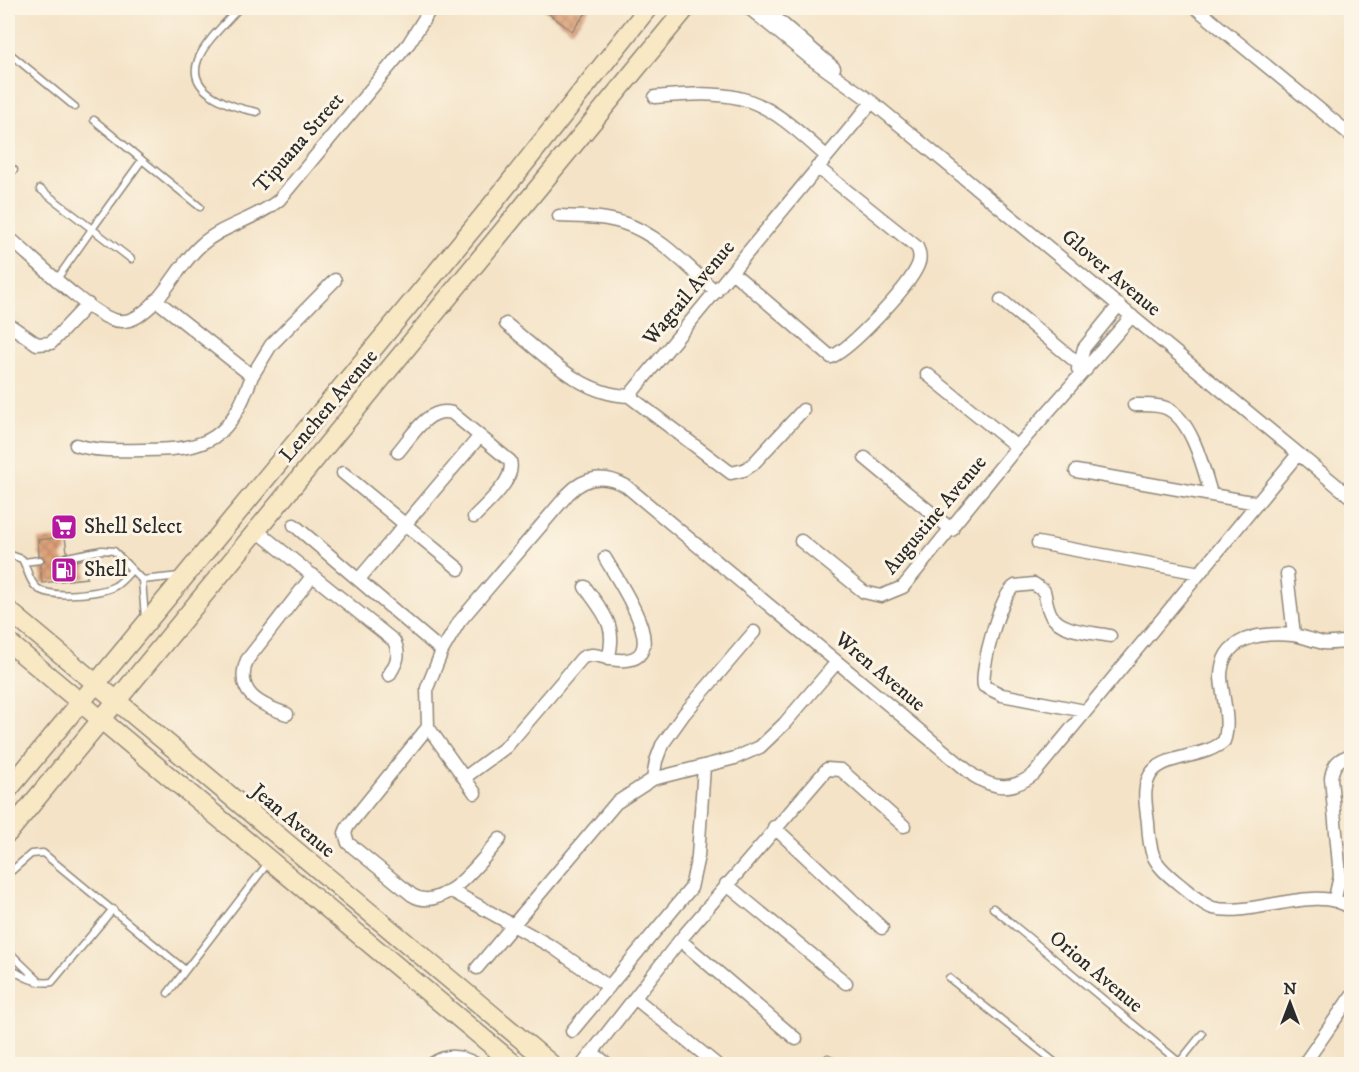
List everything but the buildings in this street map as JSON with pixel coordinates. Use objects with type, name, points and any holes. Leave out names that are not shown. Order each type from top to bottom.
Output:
[{"type":"main road","name":"Lenchen Avenue","points":[[8,790],[483,216],[648,8]]},
{"type":"main road","name":"Lenchen Avenue","points":[[8,833],[686,8]]},
{"type":"main road","name":"Jean Avenue","points":[[8,610],[551,1065]]},
{"type":"main road","points":[[8,642],[99,721],[514,1065]]},
{"type":"main road","points":[[229,797],[237,816],[272,844],[274,852],[268,862]]},
{"type":"street","name":"Tipuana Street","points":[[8,237],[88,304],[109,318],[120,321],[141,315],[156,300],[193,253],[207,240],[257,217],[279,200],[409,43],[431,8]]},
{"type":"street","name":"Glover Avenue","points":[[749,8],[810,58],[872,102],[1352,498]]},
{"type":"street","name":"Glover Avenue","points":[[765,8],[817,51],[844,80]]},
{"type":"street","points":[[1196,8],[1352,136]]},
{"type":"street","points":[[655,97],[715,94],[745,98],[779,115],[826,156]]},
{"type":"street","name":"Wagtail Avenue","points":[[629,396],[872,102]]},
{"type":"street","points":[[732,272],[825,356],[831,357],[850,344],[904,286],[918,265],[920,253],[917,247],[817,167]]},
{"type":"street","points":[[559,216],[604,218],[635,227],[665,248],[716,292]]},
{"type":"street","points":[[76,445],[114,452],[177,450],[208,441],[224,430],[236,414],[252,376],[270,345],[335,280]]},
{"type":"street","points":[[156,300],[252,376]]},
{"type":"street","points":[[1001,300],[1081,370]]},
{"type":"street","points":[[8,324],[37,344],[51,343],[88,304]]},
{"type":"street","name":"Augustine Avenue","points":[[1081,370],[1084,348],[1119,305]]},
{"type":"street","name":"Augustine Avenue","points":[[801,541],[864,592],[881,596],[903,587],[1081,370],[1132,316]]},
{"type":"street","points":[[506,324],[582,384],[603,394],[629,396],[731,473],[744,470],[753,464],[803,410]]},
{"type":"street","points":[[927,374],[1017,447]]},
{"type":"street","points":[[1134,405],[1166,408],[1182,421],[1200,460],[1210,494]]},
{"type":"street","points":[[398,452],[429,416],[440,411],[452,413],[510,461],[512,467],[500,488],[474,517]]},
{"type":"street","points":[[359,579],[480,436]]},
{"type":"street","name":"Wren Avenue","points":[[428,727],[427,688],[441,651],[459,622],[568,494],[583,482],[603,478],[615,480],[639,496],[974,776],[997,787],[1014,787],[1034,774],[1298,454]]},
{"type":"street","points":[[865,459],[951,530]]},
{"type":"street","points":[[1076,471],[1257,503]]},
{"type":"street","points":[[343,473],[459,569]]},
{"type":"street","points":[[294,525],[441,651]]},
{"type":"street","points":[[256,530],[394,641],[399,650],[398,660],[388,675]]},
{"type":"street","points":[[1038,543],[1200,573]]},
{"type":"street","points":[[464,778],[506,747],[582,658],[591,654],[618,660],[635,657],[644,645],[645,636],[639,617],[605,558]]},
{"type":"street","points":[[1287,574],[1294,635]]},
{"type":"street","points":[[287,714],[264,707],[253,698],[244,682],[243,670],[247,660],[313,575]]},
{"type":"street","points":[[1085,711],[1002,695],[984,686],[984,669],[1003,600],[1006,593],[1015,586],[1034,584],[1044,591],[1049,611],[1064,627],[1110,636]]},
{"type":"street","points":[[585,587],[610,624],[612,636],[608,659]]},
{"type":"street","points":[[653,780],[662,745],[684,714],[754,632]]},
{"type":"street","points":[[1352,641],[1324,643],[1294,635],[1254,636],[1228,649],[1222,664],[1226,729],[1224,741],[1213,748],[1165,764],[1152,772],[1145,791],[1149,850],[1156,864],[1213,908],[1335,898],[1352,909]]},
{"type":"street","points":[[477,968],[511,924],[608,811],[628,794],[653,780],[749,754],[760,747],[784,724],[837,662]]},
{"type":"street","points":[[475,793],[428,727],[357,812],[348,826],[345,838],[352,848],[418,898],[433,898],[461,883],[500,839]]},
{"type":"street","points":[[1335,898],[1340,876],[1331,778],[1336,764],[1342,758],[1352,755]]},
{"type":"street","points":[[572,1031],[691,888],[698,856],[704,766]]},
{"type":"street","points":[[583,1065],[680,940],[824,771],[832,768],[841,770],[904,826]]},
{"type":"street","points":[[774,827],[882,928]]},
{"type":"street","points":[[726,884],[846,983]]},
{"type":"street","points":[[450,890],[565,955],[609,987]]},
{"type":"street","points":[[680,940],[796,1039]]},
{"type":"street","points":[[1307,1063],[1352,995]]},
{"type":"street","points":[[636,999],[716,1065]]},
{"type":"street","points":[[593,1053],[607,1065]]},
{"type":"street","points":[[432,1065],[440,1059],[455,1056],[476,1065]]},
{"type":"lane","points":[[239,8],[202,53],[196,70],[201,85],[220,101],[257,112]]},
{"type":"lane","points":[[8,54],[75,107]]},
{"type":"lane","points":[[94,120],[200,207]]},
{"type":"lane","points":[[57,279],[142,160]]},
{"type":"lane","points":[[8,165],[14,170]]},
{"type":"lane","points":[[40,189],[130,259]]},
{"type":"lane","points":[[68,557],[114,551],[142,580],[145,625]]},
{"type":"lane","points":[[8,554],[18,556],[24,562],[37,589],[64,594],[103,591],[115,586],[132,570]]},
{"type":"lane","points":[[24,562],[40,560]]},
{"type":"lane","points":[[142,580],[169,579],[187,574]]},
{"type":"lane","points":[[8,874],[31,854],[43,853],[184,969]]},
{"type":"lane","points":[[168,993],[184,969],[268,862]]},
{"type":"lane","name":"Orion Avenue","points":[[993,908],[1178,1063]]},
{"type":"lane","points":[[8,967],[39,981],[49,982],[56,978],[113,909]]},
{"type":"lane","points":[[8,951],[39,981]]},
{"type":"lane","points":[[949,978],[1057,1065]]},
{"type":"lane","points":[[1178,1063],[1202,1034]]},
{"type":"lane","points":[[828,1058],[836,1065]]},
{"type":"place","name":"Shell Select","points":[[64,527]]},
{"type":"place","name":"Shell","points":[[64,570]]}]
